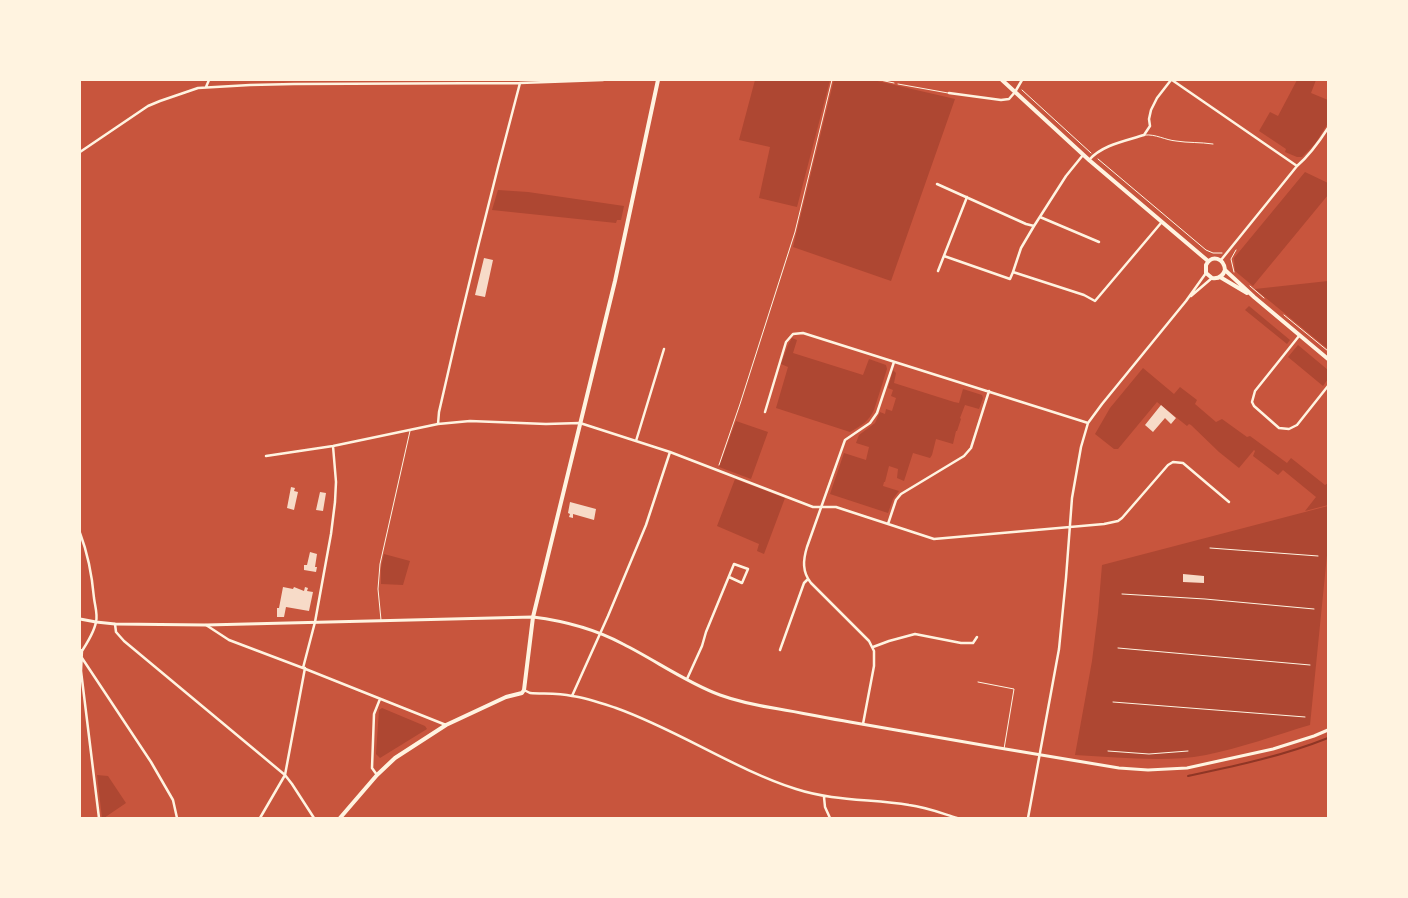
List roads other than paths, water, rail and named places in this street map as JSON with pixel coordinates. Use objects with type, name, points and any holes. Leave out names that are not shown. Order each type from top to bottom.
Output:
[{"type":"main road","points":[[340,818],[377,774],[395,758],[446,726],[506,697],[522,693],[524,690],[533,617],[614,281],[658,80]]},
{"type":"main road","points":[[1002,80],[1089,160],[1208,261]]},
{"type":"main road","points":[[1220,277],[1225,270],[1224,264],[1221,260],[1214,258],[1208,261],[1206,273],[1212,278],[1220,277],[1254,297]]},
{"type":"main road","points":[[1225,270],[1328,359]]},
{"type":"street","points":[[206,87],[209,80]]},
{"type":"street","points":[[248,80],[250,84]]},
{"type":"street","points":[[80,152],[148,106],[198,88],[250,84],[520,83],[603,80]]},
{"type":"street","points":[[949,94],[1001,100],[1009,99],[1022,80]]},
{"type":"street","points":[[1089,160],[1117,143],[1144,136],[1150,126],[1151,110],[1157,98],[1172,80],[1297,166]]},
{"type":"street","points":[[438,424],[439,412],[460,320],[520,83]]},
{"type":"street","points":[[1221,260],[1297,166],[1320,141],[1328,128]]},
{"type":"street","points":[[944,256],[1010,278],[1021,248],[1066,176],[1083,154]]},
{"type":"street","points":[[937,184],[1034,226]]},
{"type":"street","points":[[938,271],[967,198]]},
{"type":"street","points":[[1040,217],[1099,242]]},
{"type":"street","points":[[1012,272],[1084,296],[1095,302],[1161,223]]},
{"type":"street","points":[[1028,818],[1059,648],[1071,527],[1072,498],[1081,447],[1088,423],[1186,301],[1206,273]]},
{"type":"street","points":[[1186,301],[1212,278]]},
{"type":"street","points":[[765,412],[786,342],[793,334],[803,333],[1088,423]]},
{"type":"street","points":[[1300,336],[1255,391],[1252,402],[1254,406],[1279,428],[1290,429],[1296,425],[1328,386]]},
{"type":"street","points":[[636,441],[664,349]]},
{"type":"street","points":[[863,724],[874,666],[873,647],[864,635],[808,579],[804,565],[805,554],[845,440],[870,422],[877,413],[894,362]]},
{"type":"street","points":[[888,524],[896,500],[901,494],[964,456],[971,448],[989,391]]},
{"type":"street","points":[[266,456],[334,446],[438,424],[470,421],[580,424],[670,452],[813,507],[836,507],[934,539],[1104,524],[1118,521],[1172,462],[1183,464],[1230,502]]},
{"type":"street","points":[[260,818],[285,775],[304,668],[315,622],[335,502],[334,446]]},
{"type":"street","points":[[572,696],[646,525],[670,452]]},
{"type":"street","points":[[80,532],[91,572],[96,614],[96,622],[80,654]]},
{"type":"street","points":[[687,679],[734,564],[748,569],[742,583],[729,577]]},
{"type":"street","points":[[780,650],[804,583],[808,579]]},
{"type":"street","points":[[80,619],[115,624],[206,625],[533,617],[555,620],[600,633],[687,679],[720,695],[738,700],[1004,749],[1138,770],[1187,768],[1274,749],[1328,730]]},
{"type":"street","points":[[115,624],[116,632],[124,641],[285,775],[314,818]]},
{"type":"street","points":[[206,625],[229,640],[304,668],[446,726]]},
{"type":"street","points":[[873,647],[915,634],[961,643],[973,643],[977,638]]},
{"type":"street","points":[[82,650],[81,671],[99,818]]},
{"type":"street","points":[[82,658],[151,762],[173,800],[174,810],[178,818]]},
{"type":"street","points":[[524,690],[530,693],[572,696],[631,714],[661,726],[775,782],[824,796],[910,805],[928,808],[957,818]]},
{"type":"street","points":[[377,774],[372,768],[374,714],[380,699]]},
{"type":"street","points":[[824,796],[825,807],[830,818]]},
{"type":"lane","points":[[898,84],[949,94]]},
{"type":"lane","points":[[1144,136],[1150,134],[1174,141],[1213,144]]},
{"type":"lane","points":[[381,620],[378,589],[380,564],[411,430]]},
{"type":"lane","points":[[978,682],[1014,689],[1004,749]]},
{"type":"waterway","points":[[1188,776],[1276,755],[1328,738]]}]
